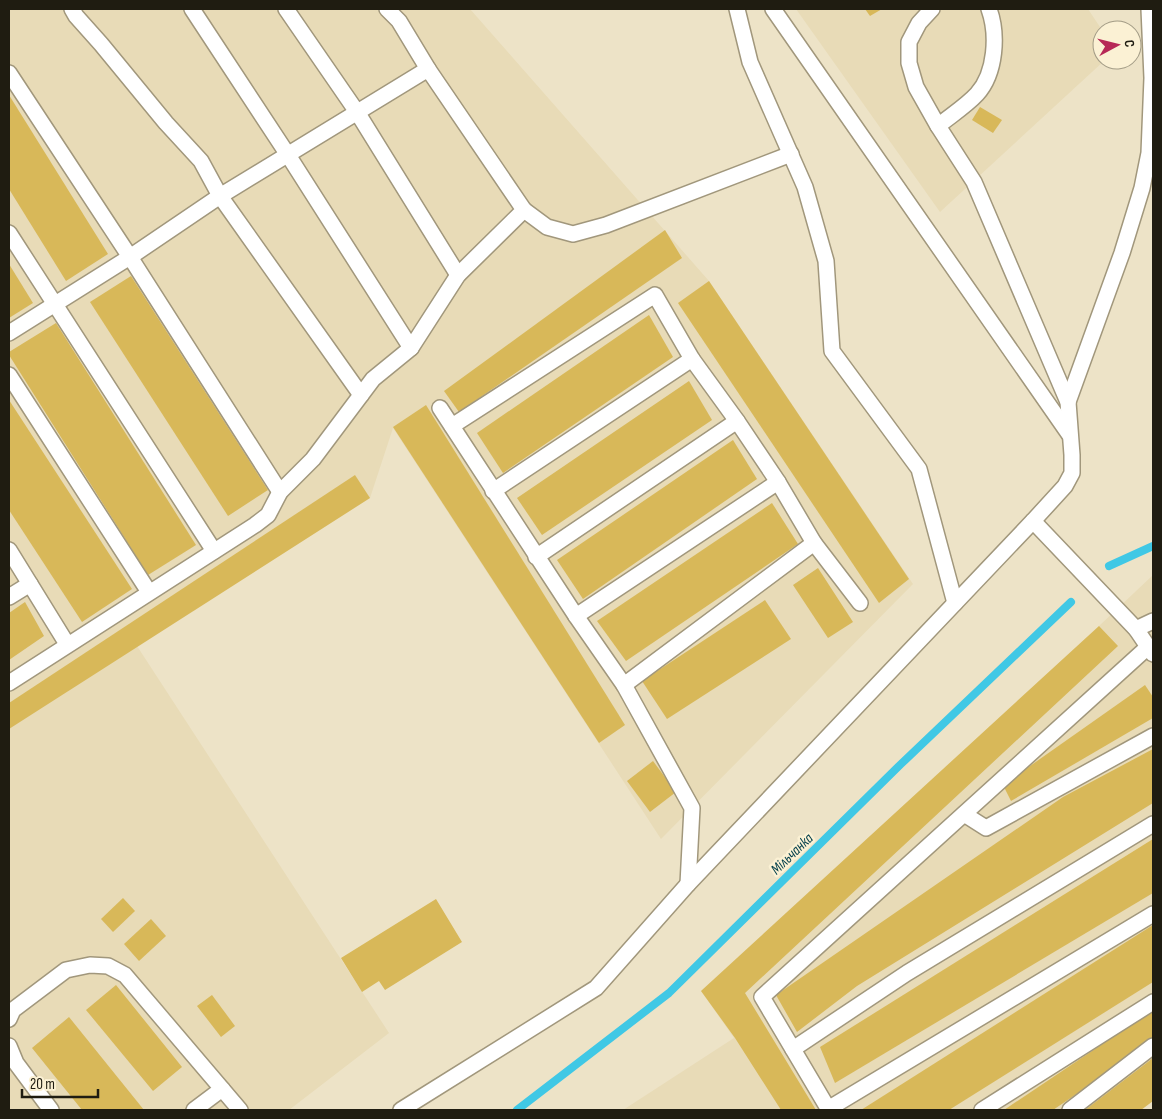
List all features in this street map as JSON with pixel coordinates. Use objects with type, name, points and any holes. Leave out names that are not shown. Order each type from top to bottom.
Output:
[{"type":"lane","points":[[72,9],[166,123],[201,161],[220,196],[361,395]]},
{"type":"lane","points":[[192,9],[411,348]]},
{"type":"lane","points":[[286,9],[357,112],[458,275]]},
{"type":"lane","points":[[387,9],[398,21],[428,69],[524,210],[547,227],[573,234],[606,225],[790,154]]},
{"type":"lane","points":[[737,9],[750,62],[805,187],[826,261],[832,350],[918,469],[955,603]]},
{"type":"lane","points":[[773,9],[1070,435]]},
{"type":"lane","points":[[401,1110],[596,988],[688,884],[1033,521],[1065,486],[1072,473],[1068,402],[974,182],[938,126],[916,87],[909,64],[909,42],[919,23],[932,9]]},
{"type":"lane","points":[[938,126],[977,94],[986,79],[993,56],[994,34],[989,9]]},
{"type":"lane","points":[[1068,402],[1122,253],[1144,180],[1149,153],[1152,78],[1149,9]]},
{"type":"lane","points":[[9,333],[130,257],[220,196],[428,69]]},
{"type":"lane","points":[[9,73],[130,257],[280,492]]},
{"type":"lane","points":[[9,683],[268,515],[280,492],[313,459],[373,379],[411,348],[458,275],[524,210]]},
{"type":"lane","points":[[9,233],[214,551]]},
{"type":"lane","points":[[452,426],[655,295],[692,359],[778,482],[814,544],[860,603]]},
{"type":"lane","points":[[494,491],[692,359]]},
{"type":"lane","points":[[9,375],[149,592]]},
{"type":"lane","points":[[440,408],[536,557],[624,685],[692,808],[688,884]]},
{"type":"lane","points":[[536,557],[737,421]]},
{"type":"lane","points":[[576,616],[778,482]]},
{"type":"lane","points":[[1033,521],[1136,629],[1151,650],[964,814],[762,997],[829,1110],[1153,914]]},
{"type":"lane","points":[[624,685],[814,544]]},
{"type":"lane","points":[[9,550],[67,644]]},
{"type":"lane","points":[[9,597],[30,584]]},
{"type":"lane","points":[[1136,629],[1153,621]]},
{"type":"lane","points":[[964,814],[986,828],[1153,736]]},
{"type":"lane","points":[[793,1049],[907,974],[1153,824]]},
{"type":"lane","points":[[9,1019],[13,1010],[66,970],[90,964],[108,966],[125,975],[240,1110]]},
{"type":"lane","points":[[982,1110],[1153,1002]]},
{"type":"lane","points":[[9,1046],[16,1062],[51,1110]]},
{"type":"lane","points":[[1070,1110],[1153,1046]]},
{"type":"lane","points":[[194,1110],[222,1089]]},
{"type":"shaded area","points":[[9,9],[470,9],[709,281],[913,584],[661,839],[393,428],[370,498],[137,646],[389,1033],[289,1110],[9,1110]]},
{"type":"shaded area","points":[[796,9],[1088,9],[1095,20],[1092,20],[1092,70],[1094,70],[940,212]]},
{"type":"shaded area","points":[[1153,575],[1153,1101],[1141,1110],[623,1110],[734,1038],[701,991]]},
{"type":"building","points":[[865,9],[882,9],[870,16]]},
{"type":"building","points":[[9,95],[108,254],[66,281],[9,189]]},
{"type":"building","points":[[980,107],[1002,120],[993,133],[972,120]]},
{"type":"building","points":[[665,230],[682,258],[459,412],[444,391]]},
{"type":"building","points":[[9,264],[33,303],[9,318]]},
{"type":"building","points":[[131,276],[268,490],[228,516],[90,302]]},
{"type":"building","points":[[709,281],[909,579],[879,603],[678,303]]},
{"type":"building","points":[[649,315],[673,357],[503,473],[477,433]]},
{"type":"building","points":[[56,323],[196,545],[148,575],[9,355],[9,352]]},
{"type":"building","points":[[689,381],[712,420],[542,535],[517,498]]},
{"type":"building","points":[[9,400],[132,589],[82,622],[9,510]]},
{"type":"building","points":[[426,405],[625,725],[599,743],[393,427]]},
{"type":"building","points":[[733,440],[757,479],[583,599],[557,560]]},
{"type":"building","points":[[355,475],[370,498],[9,729],[9,703]]},
{"type":"building","points":[[772,503],[798,544],[626,661],[597,621]]},
{"type":"building","points":[[818,568],[853,622],[828,638],[793,585]]},
{"type":"building","points":[[765,600],[791,639],[667,719],[642,681]]},
{"type":"building","points":[[25,602],[44,636],[9,660],[9,613]]},
{"type":"building","points":[[1099,626],[1118,646],[745,993],[816,1110],[781,1110],[735,1038],[701,991]]},
{"type":"building","points":[[1145,685],[1153,697],[1153,718],[1011,801],[1003,785]]},
{"type":"building","points":[[1153,749],[1153,803],[857,986],[797,1032],[776,995],[1063,797]]},
{"type":"building","points":[[653,761],[676,792],[650,812],[627,781]]},
{"type":"building","points":[[1153,839],[1153,893],[835,1083],[820,1047]]},
{"type":"building","points":[[123,898],[135,911],[113,932],[101,919]]},
{"type":"building","points":[[436,899],[462,942],[385,990],[379,981],[362,992],[341,958]]},
{"type":"building","points":[[151,919],[166,936],[139,961],[124,944]]},
{"type":"building","points":[[1153,925],[1153,982],[949,1110],[861,1110]]},
{"type":"building","points":[[116,985],[182,1067],[153,1091],[86,1010]]},
{"type":"building","points":[[212,995],[235,1026],[221,1037],[197,1006]]},
{"type":"building","points":[[1153,1010],[1153,1042],[1053,1110],[1004,1110]]},
{"type":"building","points":[[69,1017],[144,1110],[82,1110],[32,1048]]},
{"type":"building","points":[[1153,1058],[1153,1101],[1141,1110],[1085,1110]]},
{"type":"waterway","name":"Мільчанка","points":[[1109,566],[1153,546]]},
{"type":"waterway","name":"Мільчанка","points":[[517,1110],[669,993],[901,764],[1071,602]]}]
